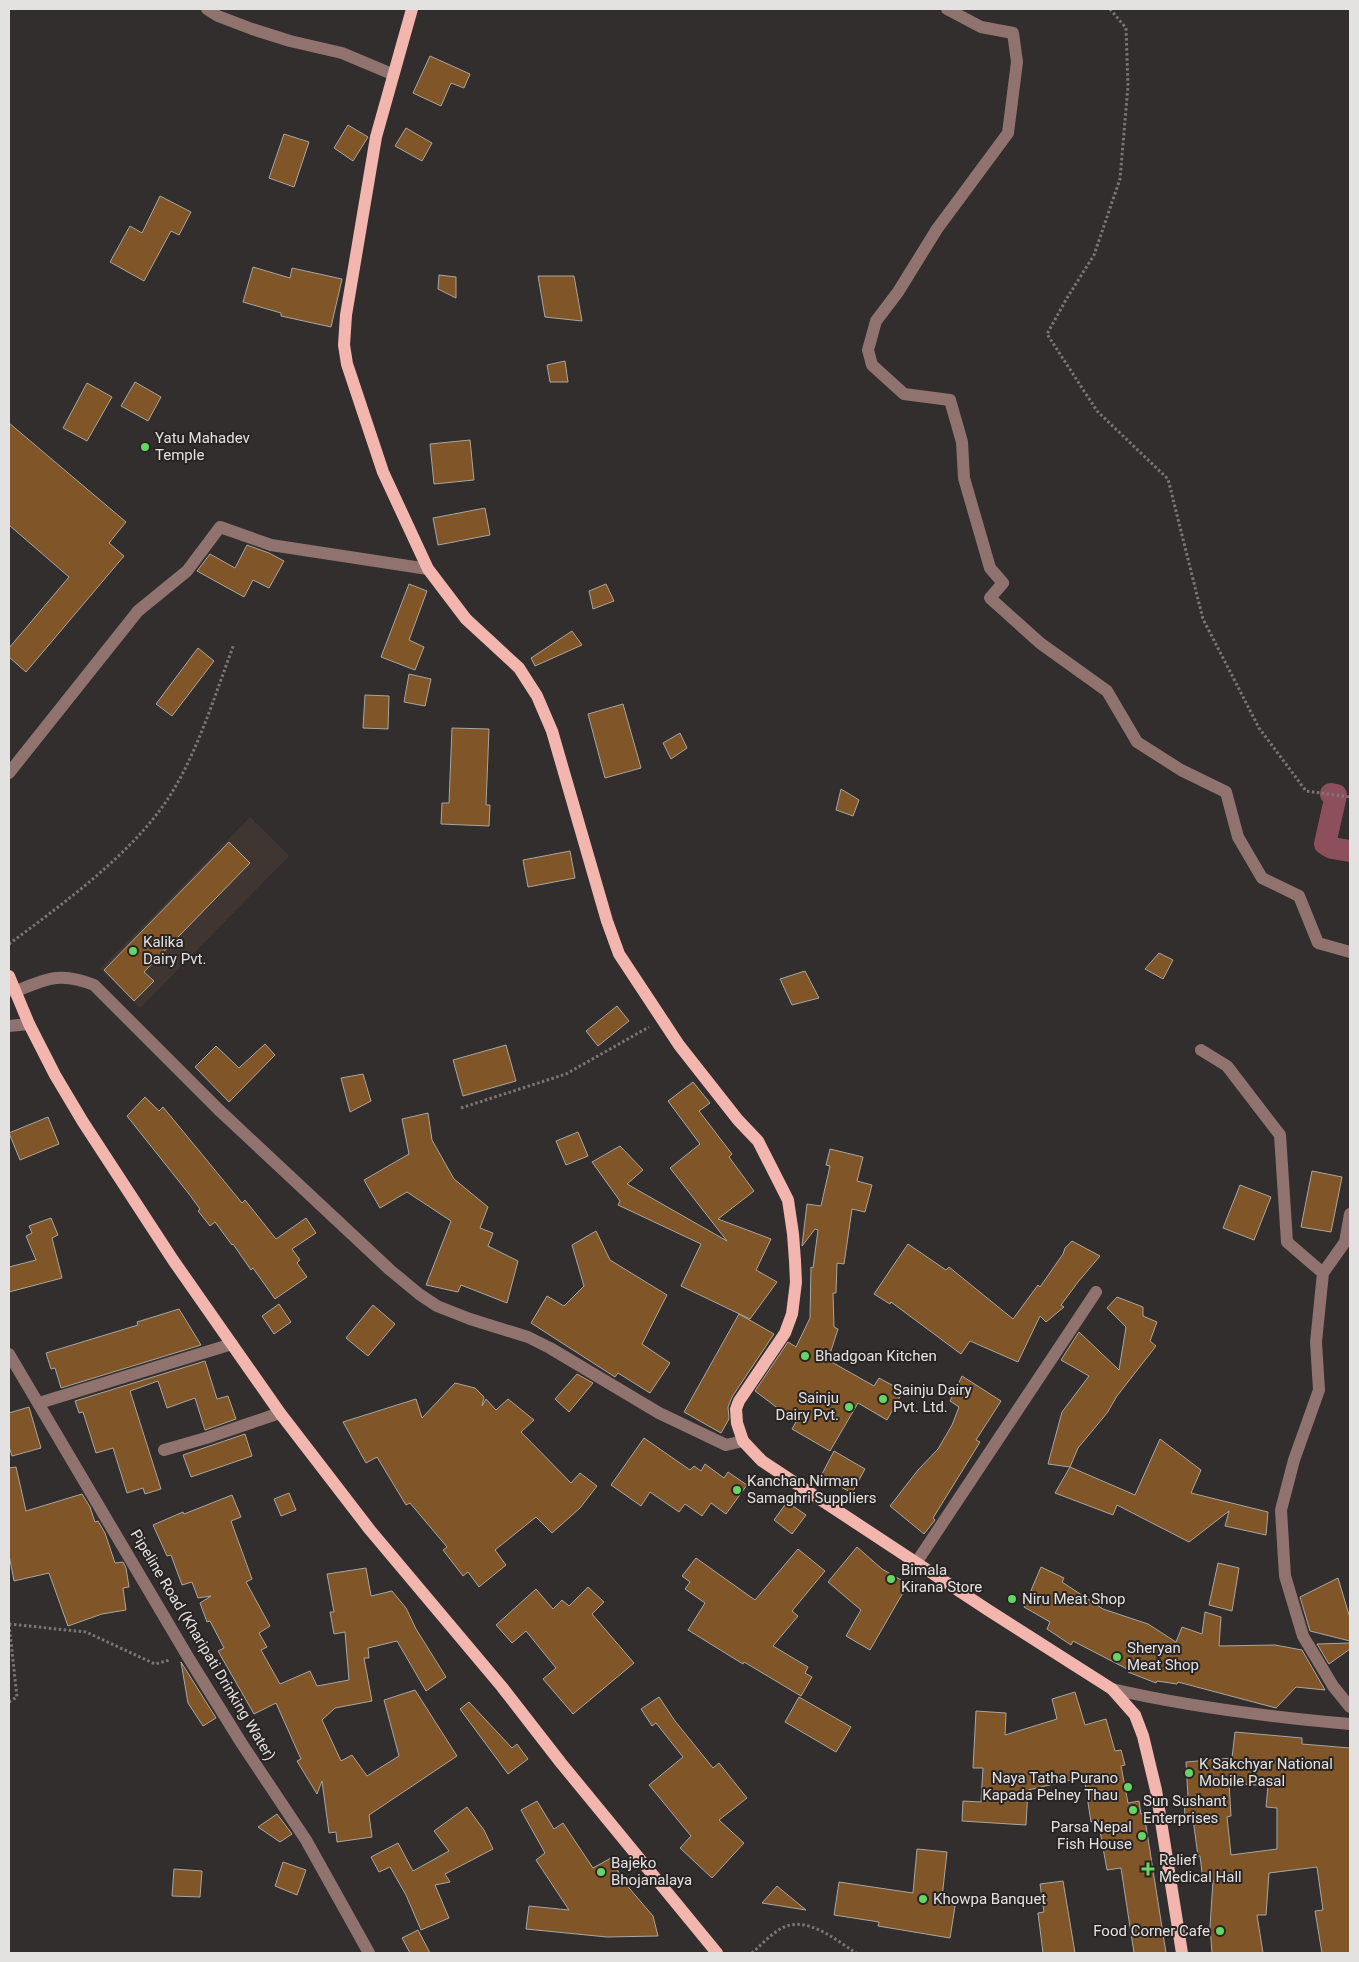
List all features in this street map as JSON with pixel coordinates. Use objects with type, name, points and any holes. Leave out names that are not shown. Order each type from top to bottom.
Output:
[{"type":"main road","points":[[412,9],[392,74],[376,137],[346,315],[344,345],[347,364],[383,472],[428,569],[466,619],[519,668],[537,696],[552,731],[607,921],[619,954],[679,1045],[738,1120],[758,1141],[788,1200],[793,1234],[796,1282],[792,1314],[785,1333],[739,1401],[736,1416],[743,1442],[762,1461],[1112,1689],[1135,1715],[1144,1736],[1156,1790],[1182,1953]]},
{"type":"main road","points":[[9,976],[14,992],[29,1024],[83,1122],[174,1260],[280,1413],[370,1530],[502,1687],[561,1763],[718,1953]]},
{"type":"street","points":[[207,9],[218,16],[252,30],[290,42],[342,53],[392,74]]},
{"type":"street","points":[[948,9],[981,27],[1013,33],[1017,62],[1008,134],[937,230],[898,292],[876,321],[868,350],[872,365],[904,394],[950,400],[962,442],[964,478],[990,568],[1003,583],[990,598],[1040,643],[1107,691],[1137,742],[1181,770],[1226,792],[1238,837],[1262,878],[1299,896],[1318,942],[1350,952]]},
{"type":"street","points":[[9,773],[138,611],[187,571],[220,527],[271,544],[428,569]]},
{"type":"street","points":[[14,992],[50,978],[68,977],[94,985],[219,1110],[419,1294],[449,1312],[528,1337],[550,1348],[659,1414],[726,1445],[743,1442]]},
{"type":"street","points":[[9,1026],[29,1024]]},
{"type":"street","points":[[1201,1050],[1227,1066],[1280,1135],[1287,1242],[1324,1273]]},
{"type":"street","points":[[1350,1214],[1345,1242],[1324,1273],[1316,1342],[1319,1390],[1294,1460],[1281,1510],[1285,1576],[1303,1636],[1333,1686],[1350,1707]]},
{"type":"street","points":[[916,1563],[1096,1292]]},
{"type":"street","points":[[39,1403],[232,1344]]},
{"type":"street","name":"Pipeline Road (Kharipati Drinking Water)","points":[[9,1354],[188,1657],[242,1744],[306,1840],[369,1953]]},
{"type":"street","points":[[164,1450],[280,1413]]},
{"type":"street","points":[[1112,1689],[1156,1699],[1272,1718],[1350,1724]]},
{"type":"path","points":[[1110,9],[1126,28],[1128,86],[1120,179],[1094,255],[1047,334],[1097,411],[1168,479],[1203,619],[1259,728],[1306,791],[1350,797]]},
{"type":"path","points":[[9,944],[55,910],[134,842],[160,809],[194,746],[234,644]]},
{"type":"path","points":[[461,1108],[566,1074],[663,1019]]},
{"type":"path","points":[[9,1702],[17,1697],[9,1624],[86,1632],[155,1664],[188,1657]]},
{"type":"path","points":[[752,1953],[782,1928],[795,1924],[811,1926],[856,1953]]},
{"type":"shaded area","name":"Kalika Dairy Pvt.","points":[[250,817],[289,856],[140,1008],[100,969]]},
{"type":"building","points":[[430,56],[470,74],[464,88],[451,83],[441,106],[413,93]]},
{"type":"building","points":[[348,125],[368,137],[353,161],[334,148]]},
{"type":"building","points":[[406,128],[432,143],[422,161],[395,146]]},
{"type":"building","points":[[284,134],[309,142],[294,187],[269,178]]},
{"type":"building","points":[[160,196],[191,212],[179,235],[171,231],[144,281],[110,262],[130,226],[142,233]]},
{"type":"building","points":[[253,267],[290,278],[292,268],[342,279],[331,327],[281,316],[281,313],[243,302]]},
{"type":"building","points":[[439,275],[456,277],[456,298],[438,289]]},
{"type":"building","points":[[538,276],[574,276],[582,321],[545,317]]},
{"type":"building","points":[[565,361],[568,382],[550,382],[547,365]]},
{"type":"building","points":[[135,382],[161,397],[148,421],[121,406]]},
{"type":"building","points":[[87,383],[112,397],[87,441],[63,428]]},
{"type":"building","points":[[9,423],[126,522],[109,543],[124,556],[26,672],[9,657],[9,648],[69,577],[9,525]]},
{"type":"building","points":[[470,440],[474,480],[434,484],[430,444]]},
{"type":"building","points":[[485,508],[490,535],[438,545],[433,518]]},
{"type":"building","points":[[247,545],[284,561],[269,588],[253,580],[244,597],[197,571],[210,554],[235,568]]},
{"type":"building","points":[[409,584],[427,591],[409,640],[424,647],[415,670],[381,657]]},
{"type":"building","points":[[606,584],[614,601],[593,609],[589,591]]},
{"type":"building","points":[[572,631],[582,645],[535,666],[531,658]]},
{"type":"building","points":[[198,648],[214,661],[172,716],[156,704]]},
{"type":"building","points":[[409,674],[431,679],[425,706],[404,702]]},
{"type":"building","points":[[365,695],[389,696],[388,729],[363,728]]},
{"type":"building","points":[[623,704],[641,768],[605,778],[588,714]]},
{"type":"building","points":[[452,728],[489,729],[486,805],[490,805],[489,826],[441,824],[442,803],[449,803]]},
{"type":"building","points":[[680,733],[687,748],[671,759],[663,743]]},
{"type":"building","points":[[841,789],[859,800],[853,816],[836,810]]},
{"type":"building","points":[[229,842],[250,863],[144,972],[154,981],[134,1001],[104,970]]},
{"type":"building","points":[[570,851],[575,878],[528,887],[523,860]]},
{"type":"building","points":[[1159,953],[1173,960],[1163,979],[1145,969]]},
{"type":"building","points":[[805,971],[819,998],[792,1005],[780,979]]},
{"type":"building","points":[[617,1006],[629,1021],[598,1046],[586,1031]]},
{"type":"building","points":[[265,1044],[275,1055],[229,1102],[195,1067],[216,1046],[239,1068]]},
{"type":"building","points":[[506,1045],[516,1081],[463,1096],[453,1060]]},
{"type":"building","points":[[363,1074],[371,1101],[350,1112],[341,1078]]},
{"type":"building","points":[[693,1082],[710,1103],[699,1111],[732,1154],[729,1157],[754,1191],[718,1219],[771,1239],[756,1270],[777,1282],[750,1319],[681,1286],[701,1244],[618,1205],[620,1201],[592,1162],[620,1146],[643,1170],[627,1184],[727,1241],[670,1168],[700,1144],[668,1101]]},
{"type":"building","points":[[145,1097],[159,1111],[163,1107],[242,1203],[245,1200],[276,1239],[306,1218],[316,1233],[292,1249],[300,1260],[297,1263],[307,1277],[275,1299],[253,1268],[251,1270],[215,1222],[210,1226],[198,1211],[200,1209],[189,1194],[127,1116]]},
{"type":"building","points":[[428,1113],[432,1140],[454,1179],[488,1207],[480,1228],[493,1233],[488,1246],[518,1261],[507,1303],[461,1285],[458,1292],[426,1285],[451,1221],[407,1192],[380,1208],[364,1180],[409,1154],[402,1119]]},
{"type":"building","points":[[48,1117],[59,1144],[20,1160],[9,1133]]},
{"type":"building","points":[[578,1132],[588,1156],[566,1165],[556,1141]]},
{"type":"building","points":[[830,1149],[863,1157],[857,1181],[872,1185],[865,1212],[852,1209],[844,1264],[837,1263],[836,1293],[833,1293],[834,1327],[838,1329],[828,1360],[874,1386],[879,1378],[903,1391],[887,1420],[858,1403],[830,1451],[792,1429],[796,1422],[755,1391],[788,1342],[796,1347],[810,1318],[811,1267],[813,1268],[818,1230],[815,1229],[802,1246],[807,1204],[821,1206],[830,1166],[826,1165]]},
{"type":"building","points":[[1312,1171],[1342,1177],[1331,1232],[1301,1227]]},
{"type":"building","points":[[1240,1185],[1271,1197],[1254,1240],[1223,1228]]},
{"type":"building","points":[[51,1218],[58,1235],[52,1238],[62,1278],[9,1292],[9,1267],[36,1260],[26,1236],[32,1233],[29,1226]]},
{"type":"building","points":[[596,1231],[610,1260],[667,1295],[642,1344],[670,1363],[650,1393],[618,1373],[615,1377],[531,1323],[547,1296],[564,1306],[584,1286],[572,1245]]},
{"type":"building","points":[[1072,1241],[1100,1256],[1061,1305],[1064,1307],[1046,1322],[1040,1316],[1018,1362],[970,1341],[961,1354],[891,1302],[890,1304],[874,1294],[908,1244],[946,1270],[949,1267],[1013,1319],[1038,1285],[1040,1287],[1063,1254],[1065,1248]]},
{"type":"building","points":[[1117,1297],[1143,1307],[1143,1316],[1157,1322],[1150,1341],[1156,1346],[1117,1396],[1107,1413],[1078,1448],[1070,1467],[1048,1464],[1062,1412],[1089,1376],[1061,1360],[1079,1332],[1119,1370],[1126,1327],[1107,1308]]},
{"type":"building","points":[[279,1304],[291,1322],[274,1334],[262,1316]]},
{"type":"building","points":[[373,1305],[395,1324],[368,1356],[346,1338]]},
{"type":"building","points":[[179,1309],[201,1345],[61,1388],[55,1368],[51,1369],[46,1353],[138,1325],[137,1322]]},
{"type":"building","points":[[739,1314],[774,1334],[732,1397],[728,1407],[729,1419],[721,1433],[684,1412]]},
{"type":"building","points":[[205,1361],[217,1399],[228,1396],[236,1419],[205,1430],[195,1398],[167,1408],[158,1381],[130,1391],[161,1489],[145,1494],[143,1488],[127,1493],[113,1448],[96,1453],[83,1412],[79,1413],[75,1401]]},
{"type":"building","points":[[577,1374],[593,1383],[569,1412],[555,1399]]},
{"type":"building","points":[[962,1376],[1001,1401],[976,1440],[980,1442],[933,1518],[935,1520],[924,1534],[890,1506],[918,1470],[938,1449],[952,1425],[959,1407],[950,1401]]},
{"type":"building","points":[[455,1383],[475,1388],[484,1397],[482,1406],[486,1399],[496,1410],[508,1399],[534,1420],[521,1432],[571,1483],[580,1473],[597,1486],[580,1508],[552,1533],[536,1517],[495,1550],[506,1565],[479,1587],[468,1572],[463,1576],[443,1550],[447,1547],[410,1503],[406,1505],[377,1457],[366,1463],[343,1422],[416,1399],[422,1418]]},
{"type":"building","points":[[29,1407],[41,1448],[12,1456],[9,1446],[9,1413]]},
{"type":"building","points":[[245,1434],[252,1456],[191,1477],[183,1455]]},
{"type":"building","points":[[644,1438],[690,1470],[694,1466],[701,1471],[705,1464],[724,1478],[728,1472],[747,1485],[726,1514],[711,1503],[702,1516],[685,1504],[679,1512],[650,1492],[641,1506],[611,1485]]},
{"type":"building","points":[[1160,1439],[1201,1470],[1191,1493],[1268,1512],[1266,1535],[1225,1526],[1229,1511],[1189,1542],[1117,1505],[1113,1515],[1055,1493],[1070,1467],[1135,1495]]},
{"type":"building","points":[[834,1451],[865,1469],[852,1493],[821,1476]]},
{"type":"building","points":[[16,1467],[26,1511],[82,1494],[90,1507],[95,1522],[98,1521],[105,1533],[115,1563],[123,1562],[126,1568],[129,1587],[123,1588],[126,1610],[102,1614],[68,1626],[49,1573],[14,1581],[9,1555],[9,1468]]},
{"type":"building","points":[[289,1493],[296,1510],[281,1516],[274,1499]]},
{"type":"building","points":[[232,1495],[241,1517],[231,1521],[252,1579],[246,1582],[270,1626],[259,1633],[267,1647],[261,1650],[280,1684],[310,1671],[317,1686],[349,1680],[345,1632],[334,1634],[330,1612],[334,1612],[327,1574],[366,1568],[371,1596],[392,1591],[406,1608],[416,1629],[446,1677],[426,1691],[397,1641],[368,1648],[369,1658],[364,1658],[372,1701],[335,1708],[322,1720],[341,1761],[352,1755],[367,1776],[399,1756],[384,1700],[415,1690],[457,1756],[369,1815],[372,1837],[337,1842],[336,1832],[329,1833],[322,1781],[317,1794],[297,1761],[301,1759],[276,1703],[254,1714],[218,1651],[224,1648],[210,1621],[207,1622],[200,1603],[211,1596],[198,1598],[192,1582],[182,1585],[171,1555],[167,1556],[153,1525],[183,1512],[184,1514]]},
{"type":"building","points":[[787,1502],[806,1515],[792,1534],[774,1520]]},
{"type":"building","points":[[857,1547],[882,1569],[908,1584],[870,1650],[846,1636],[861,1610],[828,1582]]},
{"type":"building","points":[[798,1549],[825,1571],[792,1611],[798,1616],[773,1646],[808,1667],[805,1673],[812,1677],[801,1696],[744,1662],[743,1664],[688,1630],[705,1603],[685,1589],[690,1582],[682,1576],[696,1558],[755,1600]]},
{"type":"building","points":[[1218,1563],[1239,1568],[1232,1611],[1209,1605]]},
{"type":"building","points":[[1041,1567],[1064,1578],[1062,1582],[1103,1609],[1148,1624],[1176,1642],[1182,1627],[1202,1634],[1205,1612],[1221,1617],[1219,1646],[1275,1645],[1302,1650],[1325,1690],[1296,1687],[1276,1708],[1178,1682],[1177,1684],[1157,1681],[1156,1683],[1128,1672],[1129,1670],[1073,1641],[1071,1645],[1047,1629],[1050,1622],[1024,1607]]},
{"type":"building","points":[[1338,1578],[1350,1618],[1350,1641],[1310,1631],[1300,1597]]},
{"type":"building","points":[[588,1587],[604,1602],[592,1614],[634,1663],[573,1714],[543,1679],[556,1668],[526,1631],[512,1643],[496,1625],[536,1589],[553,1609],[562,1600],[569,1606]]},
{"type":"building","points":[[1350,1643],[1350,1649],[1329,1664],[1317,1644]]},
{"type":"building","points":[[181,1662],[216,1718],[203,1726],[188,1703]]},
{"type":"building","points":[[1075,1692],[1085,1725],[1106,1719],[1115,1751],[1121,1750],[1125,1765],[1121,1766],[1128,1803],[1139,1801],[1141,1814],[1144,1813],[1166,1953],[1134,1953],[1121,1868],[1107,1870],[1098,1820],[1091,1822],[1084,1777],[1028,1790],[1026,1825],[962,1821],[963,1801],[981,1802],[983,1768],[973,1768],[976,1711],[1006,1713],[1005,1735],[1057,1719],[1052,1699]]},
{"type":"building","points":[[659,1697],[675,1721],[713,1768],[719,1763],[747,1798],[719,1820],[744,1843],[712,1878],[680,1848],[691,1836],[649,1785],[683,1757],[656,1723],[652,1726],[641,1709]]},
{"type":"building","points":[[799,1697],[851,1727],[836,1752],[785,1722]]},
{"type":"building","points":[[469,1702],[512,1748],[517,1744],[528,1759],[508,1774],[460,1709]]},
{"type":"building","points":[[1235,1732],[1302,1738],[1302,1744],[1350,1748],[1350,1953],[1322,1953],[1315,1911],[1323,1910],[1317,1867],[1269,1873],[1266,1915],[1257,1915],[1263,1953],[1212,1953],[1210,1927],[1213,1880],[1203,1881],[1193,1819],[1185,1819],[1184,1797],[1188,1797],[1186,1762],[1232,1758]],"holes":[[[1229,1783],[1268,1786],[1266,1807],[1277,1808],[1277,1849],[1231,1855],[1227,1817],[1231,1816]]]},
{"type":"building","points":[[537,1801],[554,1829],[563,1823],[593,1868],[611,1858],[624,1882],[653,1916],[658,1936],[607,1937],[526,1929],[529,1906],[569,1910],[536,1860],[545,1853],[521,1810]]},
{"type":"building","points":[[467,1807],[484,1830],[493,1849],[445,1874],[450,1882],[435,1885],[449,1918],[421,1930],[406,1895],[390,1867],[379,1872],[371,1857],[398,1843],[413,1871],[449,1851],[434,1831]]},
{"type":"building","points":[[277,1814],[292,1834],[280,1842],[258,1827]]},
{"type":"building","points":[[917,1849],[947,1852],[942,1898],[956,1900],[950,1938],[878,1926],[879,1922],[834,1915],[839,1882],[913,1893]]},
{"type":"building","points":[[283,1862],[306,1870],[297,1895],[275,1886]]},
{"type":"building","points":[[174,1869],[202,1871],[200,1897],[172,1896]]},
{"type":"building","points":[[1063,1881],[1075,1953],[1043,1953],[1038,1913],[1044,1912],[1040,1884]]},
{"type":"building","points":[[777,1886],[806,1910],[762,1903]]},
{"type":"building","points":[[418,1930],[430,1953],[410,1953],[402,1938]]},
{"type":"waterway","points":[[1331,794],[1336,795],[1325,844],[1332,848],[1350,851]]},
{"type":"place","name":"Yatu Mahadev Temple","points":[[145,447]]},
{"type":"place","name":"Kalika Dairy Pvt.","points":[[133,951]]},
{"type":"place","name":"Bhadgoan Kitchen","points":[[805,1356]]},
{"type":"place","name":"Sainju Dairy Pvt. Ltd.","points":[[883,1399]]},
{"type":"place","name":"Sainju Dairy Pvt.","points":[[849,1407]]},
{"type":"place","name":"Kanchan Nirman Samaghri Suppliers","points":[[737,1490]]},
{"type":"place","name":"Bimala Kirana Store","points":[[891,1579]]},
{"type":"place","name":"Niru Meat Shop","points":[[1012,1599]]},
{"type":"place","name":"Sheryan Meat Shop","points":[[1117,1657]]},
{"type":"place","name":"K Sakchyar National Mobile Pasal","points":[[1189,1773]]},
{"type":"place","name":"Naya Tatha Purano Kapada Pelney Thau","points":[[1128,1787]]},
{"type":"place","name":"Sun Sushant Enterprises","points":[[1133,1810]]},
{"type":"place","name":"Parsa Nepal Fish House","points":[[1142,1836]]},
{"type":"place","name":"Relief Medical Hall","points":[[1148,1869]]},
{"type":"place","name":"Bajeko Bhojanalaya","points":[[601,1872]]},
{"type":"place","name":"Khowpa Banquet","points":[[923,1899]]},
{"type":"place","name":"Food Corner Cafe","points":[[1220,1931]]}]
